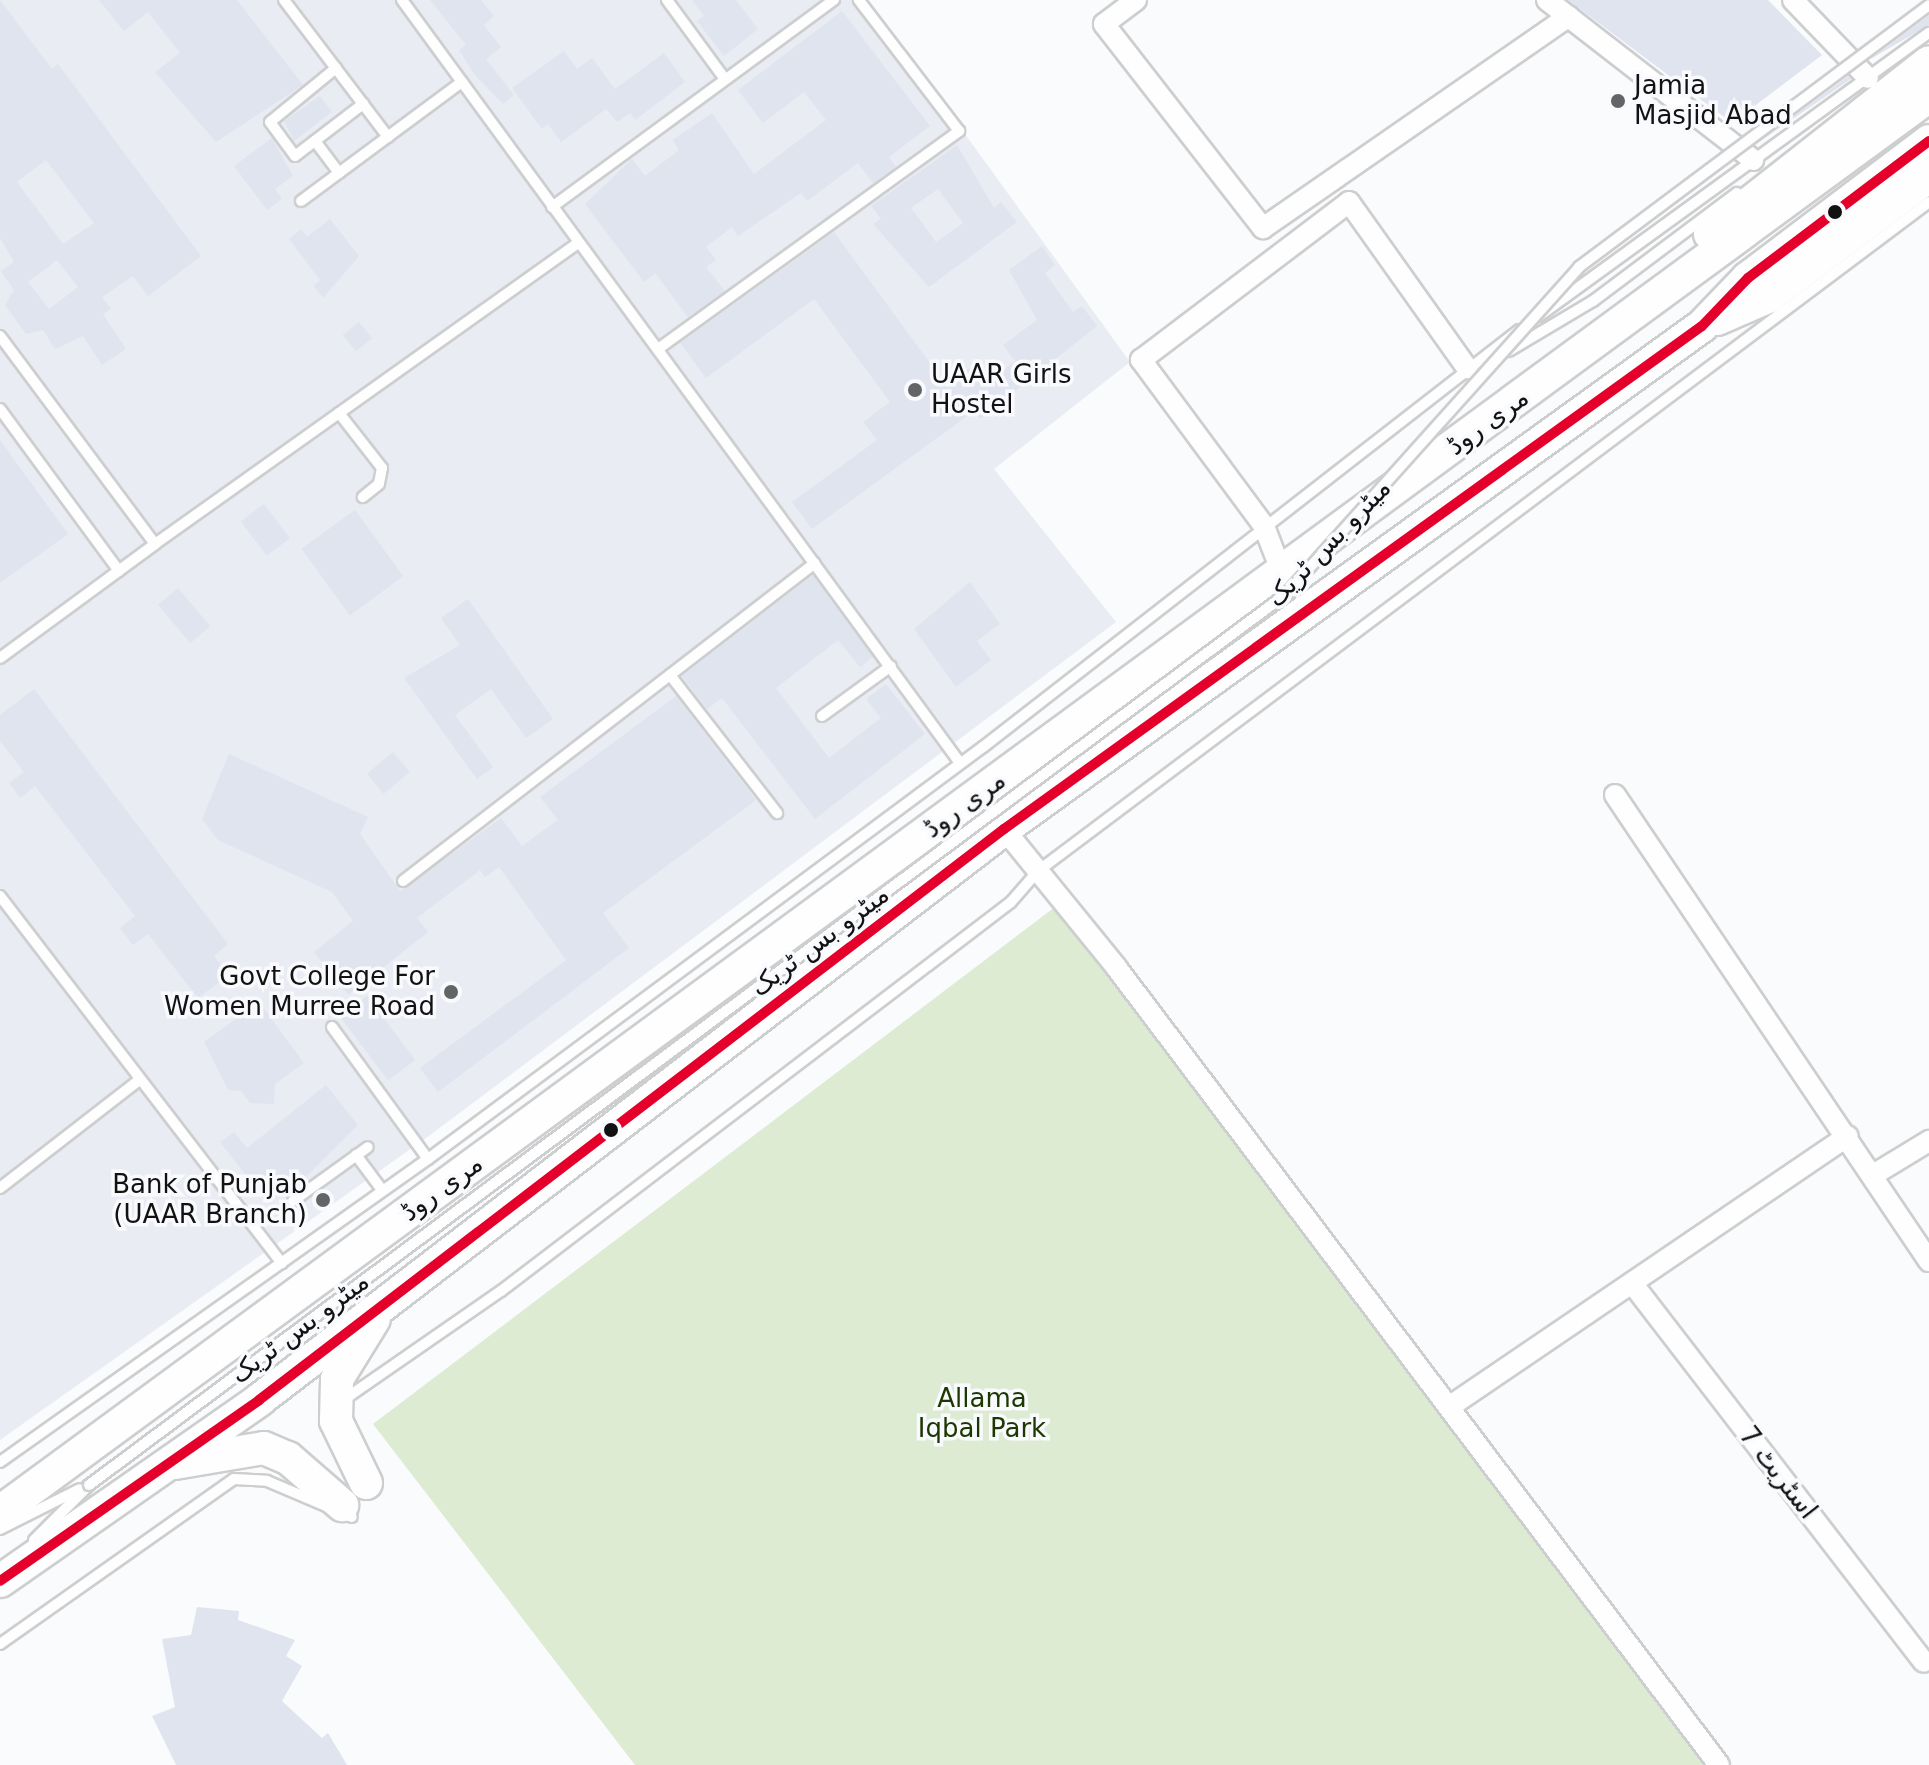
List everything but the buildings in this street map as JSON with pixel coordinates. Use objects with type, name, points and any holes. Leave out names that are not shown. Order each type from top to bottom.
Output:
[{"type":"main road","points":[[1661,296],[1703,240],[1929,62]]},
{"type":"main road","name":"مری روڈ","points":[[0,1512],[365,1224],[1282,573],[1929,96]]},
{"type":"main road","name":"مری روڈ","points":[[0,1581],[150,1470],[259,1400],[386,1299],[1004,829],[1702,326],[1748,278],[1929,141]]},
{"type":"main road","points":[[1702,326],[1768,297],[1929,176]]},
{"type":"main road","points":[[366,1483],[336,1421],[337,1379],[386,1299]]},
{"type":"main road","name":"مری روڈ","points":[[150,1470],[224,1450],[264,1448],[288,1458],[347,1511]]},
{"type":"street","points":[[1136,0],[1104,24],[1263,228],[1569,16]]},
{"type":"street","points":[[1547,0],[1753,160]]},
{"type":"street","points":[[1793,0],[1868,78]]},
{"type":"street","points":[[1282,573],[1264,526],[1141,360],[1349,202],[1467,368]]},
{"type":"street","points":[[1615,795],[1848,1136],[1929,1261]]},
{"type":"street","points":[[1004,829],[1449,1407],[1719,1765]]},
{"type":"street","points":[[1449,1407],[1848,1136]]},
{"type":"street","points":[[1873,1175],[1929,1141]]},
{"type":"street","name":"اسٹریٹ 7","points":[[1632,1283],[1924,1662]]},
{"type":"lane","points":[[284,0],[388,137]]},
{"type":"lane","points":[[403,0],[960,763]]},
{"type":"lane","points":[[667,0],[724,78]]},
{"type":"lane","points":[[552,207],[834,0]]},
{"type":"lane","points":[[658,349],[959,131],[859,0]]},
{"type":"lane","name":"میٹرو بس ٹریک","points":[[0,1571],[89,1485],[1286,594],[1509,351],[1579,267],[1929,5]]},
{"type":"lane","points":[[0,1462],[282,1263],[365,1224],[382,1190],[960,763],[1467,368],[1929,33]]},
{"type":"lane","name":"میٹرو بس ٹریک","points":[[1509,351],[1593,301],[1929,48]]},
{"type":"lane","points":[[336,68],[270,122],[295,156],[363,104]]},
{"type":"lane","points":[[301,201],[462,82]]},
{"type":"lane","points":[[315,141],[339,173]]},
{"type":"lane","points":[[336,1404],[538,1262],[1011,902],[1038,871],[1929,202]]},
{"type":"lane","points":[[0,658],[578,243]]},
{"type":"lane","points":[[0,336],[155,544]]},
{"type":"lane","points":[[0,409],[119,571]]},
{"type":"lane","points":[[339,413],[382,468],[379,484],[363,497]]},
{"type":"lane","points":[[403,881],[815,563]]},
{"type":"lane","points":[[822,716],[891,666]]},
{"type":"lane","points":[[670,675],[777,813]]},
{"type":"lane","points":[[0,896],[138,1081],[282,1263]]},
{"type":"lane","points":[[332,1027],[428,1159]]},
{"type":"lane","points":[[0,1188],[138,1081]]},
{"type":"lane","points":[[293,1201],[368,1147]]},
{"type":"lane","points":[[356,1155],[382,1190]]},
{"type":"lane","points":[[0,1644],[234,1479],[267,1481],[347,1511]]},
{"type":"lane","name":"میٹرو بس ٹریک","points":[[0,1529],[89,1485]]},
{"type":"shaded area","points":[[0,0],[868,0],[1130,362],[994,469],[1116,622],[426,1138],[0,1440]]},
{"type":"green space","name":"Allama Iqbal Park","points":[[1063,901],[1718,1765],[635,1765],[373,1424]]},
{"type":"transit line","points":[[0,1581],[259,1400],[1004,829],[1702,326],[1748,278],[1929,141]]},
{"type":"place","name":"Jamia Masjid Abad","points":[[1618,101]]},
{"type":"place","name":"UAAR Girls Hostel","points":[[915,390]]},
{"type":"place","name":"Govt College For Women Murree Road","points":[[451,992]]},
{"type":"place","name":"Bank of Punjab (UAAR Branch)","points":[[323,1200]]}]
